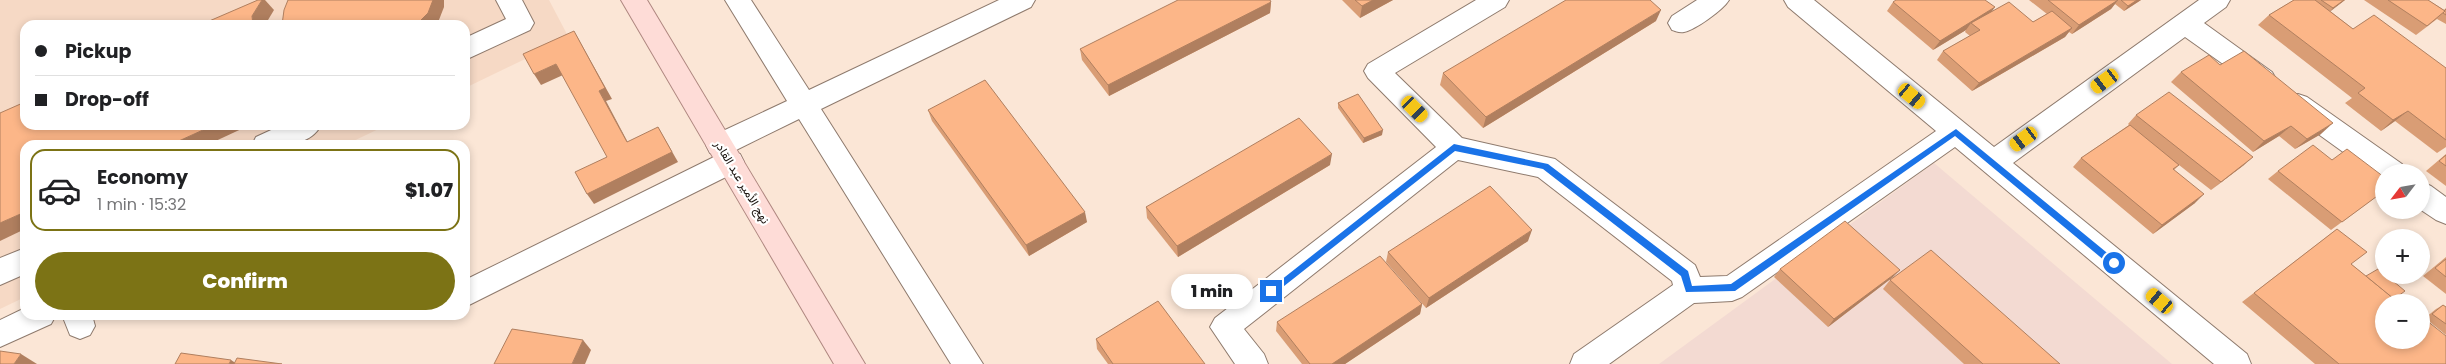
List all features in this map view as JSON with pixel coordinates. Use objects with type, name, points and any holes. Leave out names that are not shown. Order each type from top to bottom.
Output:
[{"type":"main road","name":"نهج الأمير عبد القادر","points":[[634,0],[850,364]]},
{"type":"street","points":[[470,48],[521,23],[509,0]]},
{"type":"street","points":[[738,0],[968,364]]},
{"type":"street","points":[[470,291],[725,154],[803,104],[1022,0]]},
{"type":"street","points":[[1496,0],[1377,71],[1454,148],[1545,166],[1685,274],[1689,290]]},
{"type":"street","points":[[1681,23],[1716,0]]},
{"type":"street","points":[[1797,0],[2236,364]]},
{"type":"street","points":[[1992,163],[2201,8],[2383,164]]},
{"type":"street","points":[[276,140],[298,130]]},
{"type":"street","points":[[1585,364],[1689,290],[1732,288],[1956,132]]},
{"type":"street","points":[[1253,364],[1225,327],[1454,148]]},
{"type":"street","points":[[2430,200],[2446,212]]},
{"type":"street","points":[[0,272],[20,262]]},
{"type":"street","points":[[0,334],[30,320]]},
{"type":"shaded area","points":[[0,0],[549,0],[569,38],[470,86],[470,20],[20,20],[20,130],[376,130],[356,140],[20,140],[20,299],[0,309]]},
{"type":"shaded area","points":[[1934,163],[2172,364],[1659,364]]},
{"type":"building","points":[[262,0],[252,16],[252,20],[212,20]]},
{"type":"building","points":[[288,0],[433,0],[428,13],[421,20],[283,20]]},
{"type":"building","points":[[1178,0],[1270,0],[1271,2],[1108,85],[1080,49]]},
{"type":"building","points":[[1355,0],[1373,0],[1362,6]]},
{"type":"building","points":[[1566,0],[1650,0],[1661,10],[1486,117],[1443,73]]},
{"type":"building","points":[[1896,0],[1985,0],[1995,7],[1940,41],[1893,2]]},
{"type":"building","points":[[2048,0],[2118,0],[2079,25]]},
{"type":"building","points":[[2121,0],[2137,0],[2128,6]]},
{"type":"building","points":[[2294,0],[2315,0],[2353,29],[2374,15],[2446,68],[2446,140],[2408,111],[2393,120],[2358,93],[2365,88],[2269,15]]},
{"type":"building","points":[[2321,0],[2344,0],[2333,8]]},
{"type":"building","points":[[2388,0],[2428,0],[2445,11],[2427,26]]},
{"type":"building","points":[[2009,2],[2033,22],[2052,11],[2072,28],[1979,83],[1943,51],[1980,30],[1971,23]]},
{"type":"building","points":[[574,31],[605,88],[599,91],[627,142],[658,127],[672,152],[587,194],[575,172],[607,157],[556,64],[534,74],[523,54]]},
{"type":"building","points":[[2244,51],[2333,123],[2307,139],[2291,126],[2264,141],[2181,72],[2209,55],[2220,65]]},
{"type":"building","points":[[985,80],[1085,212],[1026,245],[928,110]]},
{"type":"building","points":[[2169,92],[2253,157],[2221,182],[2136,115]]},
{"type":"building","points":[[1358,94],[1383,130],[1364,138],[1338,103]]},
{"type":"building","points":[[20,104],[20,130],[203,130],[181,140],[20,140],[20,214],[0,223],[0,113]]},
{"type":"building","points":[[1299,118],[1332,154],[1177,246],[1146,207]]},
{"type":"building","points":[[2130,125],[2179,165],[2173,169],[2204,194],[2162,225],[2081,158]]},
{"type":"building","points":[[2313,145],[2332,160],[2347,149],[2375,170],[2375,198],[2342,222],[2278,171]]},
{"type":"building","points":[[2446,155],[2446,166],[2439,161]]},
{"type":"building","points":[[1490,186],[1532,230],[1429,298],[1388,252]]},
{"type":"building","points":[[1845,221],[1900,270],[1834,319],[1780,269]]},
{"type":"building","points":[[2337,229],[2367,252],[2351,264],[2388,294],[2375,294],[2375,349],[2430,349],[2430,323],[2446,336],[2446,364],[2339,364],[2254,293]]},
{"type":"building","points":[[1931,250],[2060,364],[1983,364],[1890,280]]},
{"type":"building","points":[[1380,256],[1422,304],[1332,364],[1310,364],[1277,322]]},
{"type":"building","points":[[2446,259],[2446,277],[2435,268]]},
{"type":"building","points":[[2375,271],[2375,283],[2366,276]]},
{"type":"building","points":[[2376,284],[2397,284],[2405,291],[2401,294],[2388,294]]},
{"type":"building","points":[[1158,301],[1205,364],[1113,364],[1096,339]]},
{"type":"building","points":[[2443,305],[2446,307],[2446,324],[2432,314]]},
{"type":"building","points":[[512,329],[583,340],[572,364],[494,364]]},
{"type":"building","points":[[0,351],[21,354],[14,364],[0,364]]},
{"type":"building","points":[[181,353],[231,360],[229,364],[175,364]]},
{"type":"building","points":[[237,358],[282,364],[234,364]]},
{"type":"route","points":[[1271,291],[1454,148],[1545,166],[1685,274],[1689,290],[1732,288],[1956,132],[2114,263]]}]
